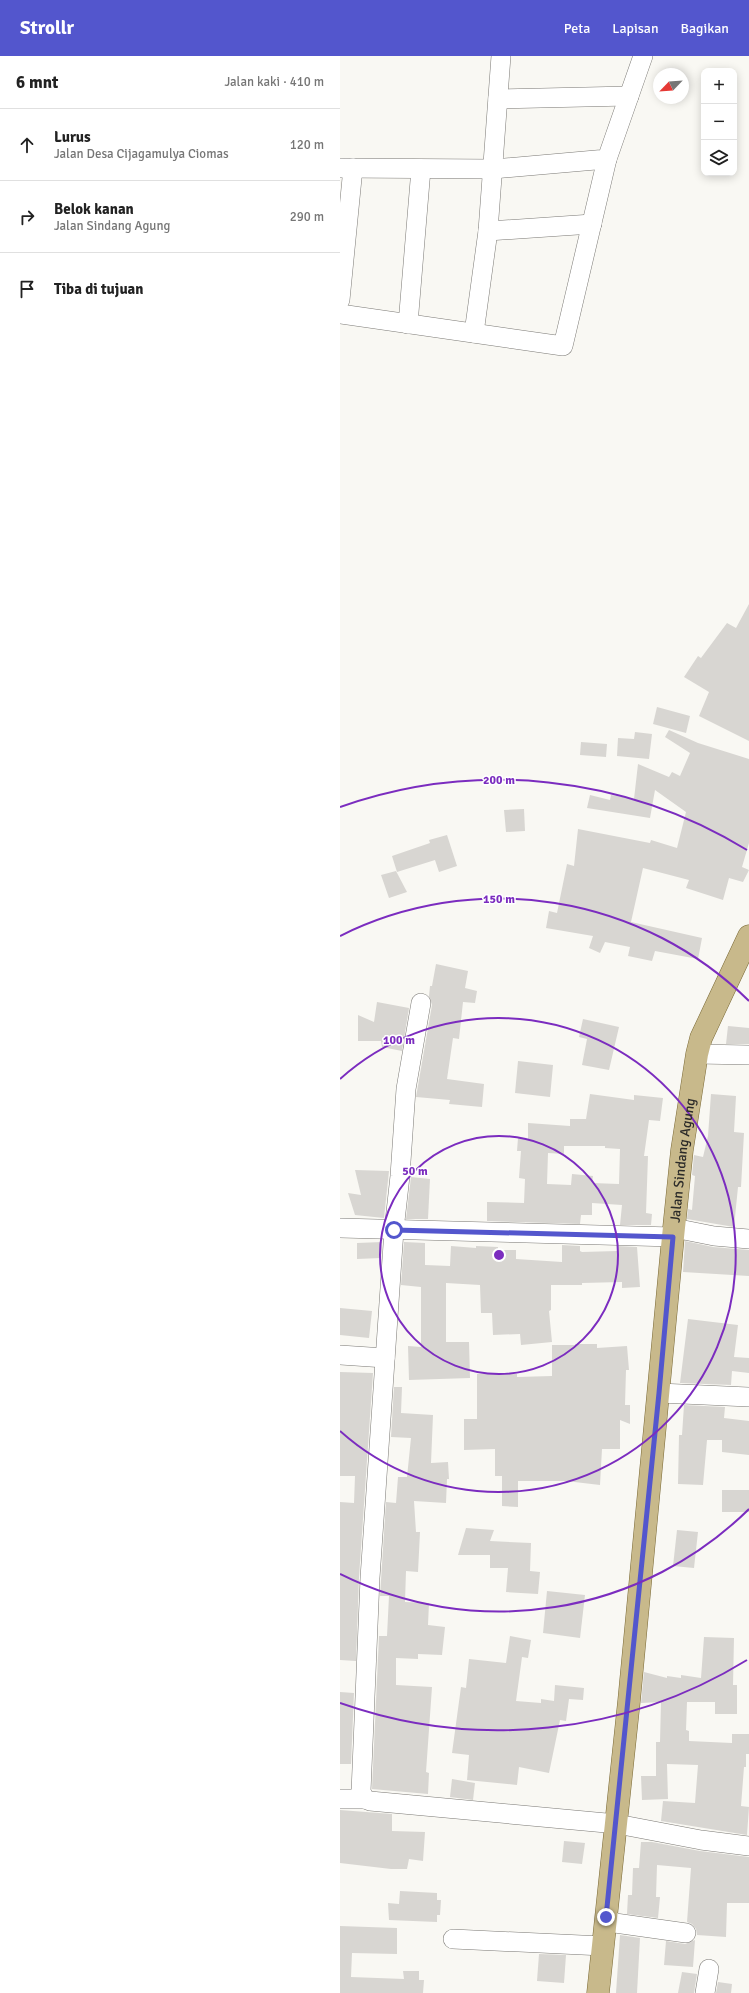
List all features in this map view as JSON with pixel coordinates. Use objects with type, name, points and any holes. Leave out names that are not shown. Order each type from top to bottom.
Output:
[{"type":"main road","name":"Jalan Sindang Agung","points":[[598,1993],[617,1824],[682,1150],[697,1054],[710,1015],[749,936]]},
{"type":"street","points":[[474,333],[488,231],[501,56]]},
{"type":"street","points":[[340,314],[563,346],[607,159],[643,56]]},
{"type":"street","points":[[498,99],[629,96]]},
{"type":"street","points":[[340,300],[346,168],[493,169],[607,159]]},
{"type":"street","points":[[408,324],[421,169]]},
{"type":"street","points":[[488,231],[592,224]]},
{"type":"street","points":[[365,1799],[360,1787],[370,1578],[394,1230],[400,1176],[406,1089],[421,1003]]},
{"type":"street","points":[[697,1054],[749,1055]]},
{"type":"street","points":[[340,1228],[673,1233],[749,1239]]},
{"type":"street","points":[[340,1355],[385,1358]]},
{"type":"street","points":[[659,1393],[749,1397]]},
{"type":"street","points":[[340,1800],[365,1799],[377,1802],[617,1824],[701,1840],[749,1846]]},
{"type":"street","points":[[606,1917],[615,1923],[686,1933]]},
{"type":"street","points":[[453,1939],[603,1946]]},
{"type":"street","points":[[705,1993],[709,1969]]},
{"type":"building","points":[[749,604],[749,741],[699,716],[709,692],[684,677],[698,656],[701,658],[727,623],[736,628]]},
{"type":"building","points":[[657,707],[690,716],[686,733],[653,724]]},
{"type":"building","points":[[669,730],[698,743],[749,759],[749,843],[742,867],[749,870],[743,882],[729,878],[723,900],[686,888],[689,880],[643,868],[631,922],[702,938],[698,959],[655,951],[652,961],[628,956],[630,947],[605,942],[600,953],[589,948],[593,936],[546,928],[549,911],[557,913],[567,864],[574,866],[578,829],[650,843],[651,840],[677,848],[686,812],[655,790],[650,818],[587,808],[590,795],[610,800],[611,795],[634,799],[638,764],[669,777],[672,772],[680,776],[690,753],[665,737]]},
{"type":"building","points":[[635,732],[652,734],[649,759],[617,756],[618,738],[634,739]]},
{"type":"building","points":[[581,742],[607,744],[606,757],[580,755]]},
{"type":"building","points":[[524,809],[525,831],[506,832],[504,810]]},
{"type":"building","points":[[447,835],[457,866],[439,872],[435,860],[397,872],[392,856],[430,843],[429,840]]},
{"type":"building","points":[[396,871],[407,892],[389,898],[381,875]]},
{"type":"building","points":[[436,964],[468,971],[465,988],[477,991],[475,1003],[463,1002],[459,1039],[453,1038],[447,1079],[484,1084],[482,1107],[449,1104],[450,1100],[416,1097],[432,1005],[429,996],[430,986],[432,986]]},
{"type":"building","points":[[377,1002],[409,1008],[402,1051],[382,1047],[381,1041],[358,1041],[358,1015],[374,1022]]},
{"type":"building","points":[[583,1019],[619,1027],[609,1070],[582,1065],[587,1039],[579,1037]]},
{"type":"building","points":[[728,1026],[749,1028],[749,1044],[726,1044]]},
{"type":"building","points":[[518,1061],[553,1065],[550,1097],[515,1093]]},
{"type":"building","points":[[590,1094],[634,1100],[634,1095],[663,1098],[660,1121],[649,1120],[644,1156],[648,1156],[646,1213],[652,1214],[651,1225],[620,1225],[622,1205],[592,1203],[592,1215],[581,1215],[580,1224],[487,1221],[487,1202],[524,1203],[525,1179],[519,1178],[521,1151],[517,1151],[518,1138],[528,1139],[528,1123],[570,1126],[570,1119],[586,1119]],"holes":[[[564,1146],[605,1146],[605,1148],[620,1149],[619,1184],[592,1183],[593,1176],[572,1174],[571,1185],[547,1184],[548,1153],[564,1154]]]},
{"type":"building","points":[[711,1094],[736,1096],[734,1132],[744,1133],[741,1187],[738,1187],[734,1227],[687,1219],[688,1209],[692,1210],[695,1176],[692,1175],[694,1155],[703,1157],[708,1136]]},
{"type":"building","points":[[355,1170],[389,1171],[384,1218],[355,1215],[348,1193],[361,1195]]},
{"type":"building","points":[[411,1177],[430,1179],[428,1219],[406,1219]]},
{"type":"building","points":[[685,1241],[713,1247],[749,1250],[749,1276],[683,1272]]},
{"type":"building","points":[[382,1242],[381,1258],[357,1259],[357,1243]]},
{"type":"building","points":[[404,1242],[425,1243],[425,1265],[450,1266],[451,1246],[476,1248],[476,1246],[498,1247],[498,1250],[516,1250],[516,1259],[562,1262],[562,1245],[580,1246],[580,1251],[582,1252],[617,1251],[617,1246],[637,1247],[640,1287],[622,1288],[622,1282],[582,1283],[582,1285],[551,1285],[551,1310],[549,1311],[552,1342],[521,1345],[520,1334],[493,1335],[492,1313],[481,1313],[480,1285],[446,1283],[446,1342],[469,1342],[470,1378],[409,1380],[408,1346],[421,1347],[421,1287],[401,1285]]},
{"type":"building","points":[[340,1308],[372,1311],[369,1338],[340,1335]]},
{"type":"building","points":[[688,1319],[738,1325],[734,1357],[749,1358],[749,1373],[732,1371],[731,1385],[680,1383]]},
{"type":"building","points":[[597,1344],[597,1348],[627,1346],[629,1370],[626,1370],[625,1405],[630,1405],[630,1424],[620,1420],[620,1449],[602,1449],[600,1485],[566,1481],[518,1481],[518,1507],[502,1506],[502,1476],[495,1476],[495,1449],[464,1450],[464,1419],[477,1419],[477,1374],[517,1374],[517,1377],[552,1376],[552,1345]]},
{"type":"building","points":[[340,1372],[373,1373],[359,1577],[356,1661],[340,1660],[340,1502],[354,1503],[355,1476],[340,1476]]},
{"type":"building","points":[[394,1387],[402,1387],[401,1413],[433,1415],[431,1463],[448,1462],[449,1479],[447,1479],[446,1503],[414,1501],[416,1532],[420,1532],[418,1572],[406,1571],[405,1602],[429,1603],[428,1625],[445,1627],[442,1655],[418,1654],[418,1659],[396,1658],[396,1685],[432,1687],[426,1772],[429,1773],[428,1794],[372,1789],[379,1636],[387,1636],[389,1596],[380,1596],[386,1502],[396,1503],[398,1477],[407,1477],[411,1438],[391,1437]]},
{"type":"building","points":[[684,1405],[725,1407],[724,1418],[749,1421],[749,1455],[722,1452],[722,1440],[707,1440],[703,1485],[678,1484],[679,1435],[682,1435]]},
{"type":"building","points":[[722,1490],[749,1490],[749,1512],[722,1512]]},
{"type":"building","points":[[466,1528],[494,1530],[490,1541],[531,1543],[530,1571],[540,1572],[538,1594],[506,1592],[508,1568],[490,1568],[490,1555],[458,1555]]},
{"type":"building","points":[[677,1530],[698,1532],[694,1568],[673,1566]]},
{"type":"building","points":[[547,1591],[585,1595],[580,1638],[543,1633]]},
{"type":"building","points":[[510,1636],[531,1640],[528,1658],[522,1657],[516,1701],[541,1703],[541,1699],[554,1701],[555,1685],[584,1688],[583,1700],[569,1699],[566,1721],[560,1720],[549,1773],[519,1767],[517,1785],[467,1780],[469,1755],[452,1753],[461,1687],[466,1688],[469,1659],[506,1663]]},
{"type":"building","points":[[704,1637],[734,1638],[733,1685],[737,1685],[737,1714],[715,1714],[715,1702],[687,1702],[686,1730],[689,1731],[689,1741],[732,1743],[732,1734],[749,1734],[749,1754],[746,1754],[746,1767],[744,1767],[741,1806],[749,1807],[747,1835],[661,1821],[663,1801],[695,1803],[698,1765],[667,1764],[668,1799],[642,1800],[641,1776],[656,1776],[656,1742],[660,1742],[661,1702],[641,1703],[644,1672],[667,1678],[667,1676],[681,1678],[681,1675],[701,1678]]},
{"type":"building","points":[[340,1692],[354,1693],[351,1764],[340,1764]]},
{"type":"building","points":[[452,1779],[475,1783],[473,1800],[450,1797]]},
{"type":"building","points":[[340,1810],[392,1814],[392,1831],[425,1832],[423,1861],[409,1859],[407,1869],[391,1869],[340,1863]]},
{"type":"building","points":[[564,1841],[585,1843],[582,1864],[562,1862]]},
{"type":"building","points":[[641,1842],[652,1842],[700,1851],[749,1857],[749,1903],[727,1903],[726,1937],[697,1935],[696,1929],[692,1924],[687,1922],[691,1868],[657,1865],[656,1897],[660,1897],[658,1918],[627,1914],[628,1895],[632,1895],[633,1868],[639,1868]]},
{"type":"building","points":[[400,1891],[437,1893],[437,1900],[441,1900],[440,1915],[437,1915],[437,1922],[389,1920],[388,1903],[399,1904]]},
{"type":"building","points":[[340,1926],[397,1928],[397,1954],[352,1953],[351,1977],[404,1979],[403,1971],[419,1971],[419,1980],[424,1980],[423,1993],[340,1993]]},
{"type":"building","points":[[620,1935],[640,1938],[637,1993],[616,1993]]},
{"type":"building","points":[[695,1940],[693,1967],[664,1965],[666,1941],[685,1944]]},
{"type":"building","points":[[539,1954],[566,1955],[564,1983],[537,1981]]},
{"type":"building","points":[[682,1972],[697,1974],[694,1993],[678,1993]]},
{"type":"building","points":[[718,1982],[732,1984],[731,1993],[716,1993]]},
{"type":"route","points":[[394,1230],[673,1237],[617,1824],[606,1917]]}]
